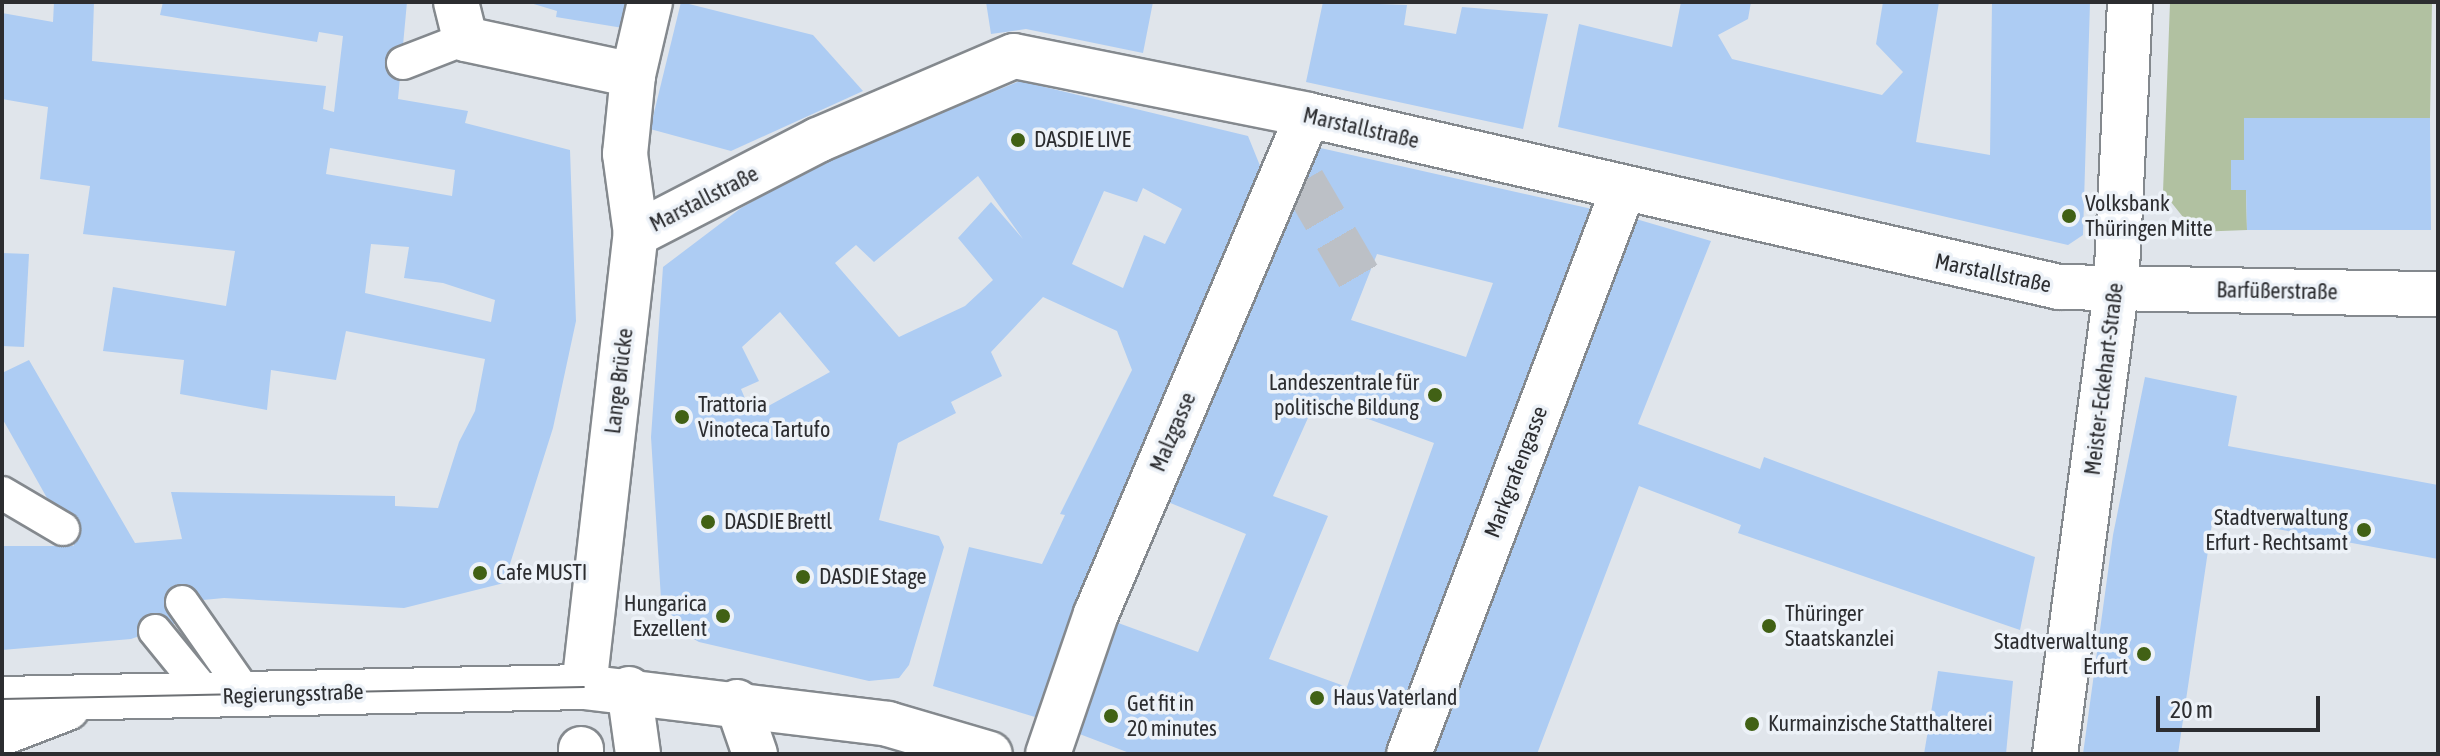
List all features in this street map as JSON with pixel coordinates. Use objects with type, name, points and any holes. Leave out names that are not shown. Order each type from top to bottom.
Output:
[{"type":"street","name":"Lange Brücke","points":[[584,687],[636,234],[625,154],[633,75],[650,2]]},
{"type":"street","name":"Meister-Eckehart-Straße","points":[[2055,754],[2116,289],[2130,2]]},
{"type":"street","points":[[460,20],[633,75]]},
{"type":"street","name":"Marstallstraße","points":[[636,234],[1012,44],[1623,190],[2059,287],[2116,289]]},
{"type":"street","name":"Malzgasse","points":[[1048,754],[1096,614],[1293,177],[1308,115]]},
{"type":"street","name":"Markgrafengasse","points":[[1409,754],[1623,190]]},
{"type":"street","name":"Barfüßerstraße","points":[[2116,289],[2438,294]]},
{"type":"street","name":"Regierungsstraße","points":[[2,699],[85,700],[584,687],[629,689],[888,724],[990,754]]},
{"type":"street","points":[[629,689],[638,754]]},
{"type":"street","points":[[2,733],[85,700]]},
{"type":"street","points":[[737,702],[755,754]]},
{"type":"lane","points":[[403,63],[460,20]]},
{"type":"lane","points":[[2,493],[63,529]]},
{"type":"lane","points":[[182,602],[227,696]]},
{"type":"lane","points":[[155,631],[227,696]]},
{"type":"green space","points":[[2170,2],[2432,2],[2430,118],[2244,118],[2244,160],[2231,161],[2231,189],[2246,190],[2247,230],[2195,232],[2163,192]]},
{"type":"building","points":[[54,2],[94,2],[92,61],[326,86],[323,109],[334,112],[343,36],[319,32],[317,42],[160,15],[163,2],[407,2],[398,99],[468,111],[465,123],[570,150],[576,321],[553,428],[504,583],[404,608],[224,598],[182,602],[177,623],[131,639],[2,650],[2,546],[74,546],[2,418],[2,373],[29,360],[135,543],[182,539],[171,492],[395,496],[395,506],[438,508],[459,442],[475,411],[485,359],[346,331],[336,380],[271,370],[267,410],[180,394],[184,360],[103,351],[113,287],[226,306],[235,251],[83,234],[90,186],[40,179],[48,107],[2,99],[2,13],[53,22]],"holes":[[[330,148],[455,170],[452,196],[326,174]],[[371,244],[409,247],[404,278],[443,283],[495,300],[491,322],[365,293]]]},
{"type":"building","points":[[527,2],[629,2],[623,28],[556,17],[557,11]]},
{"type":"building","points":[[681,2],[813,35],[863,91],[731,151],[650,129]]},
{"type":"building","points":[[986,2],[1153,2],[1143,53],[1026,29],[991,34]]},
{"type":"building","points":[[1323,2],[1407,5],[1404,25],[1456,34],[1462,7],[1548,14],[1523,129],[1306,82]]},
{"type":"building","points":[[1681,2],[1751,2],[1748,19],[1718,35],[1732,59],[1882,95],[1903,72],[1876,44],[1883,2],[1939,2],[1916,142],[1990,155],[1992,2],[2090,2],[2083,235],[2068,245],[1558,127],[1579,24],[1672,47]]},
{"type":"building","points":[[1020,81],[1248,136],[1267,183],[1035,717],[933,686],[969,547],[1042,564],[1065,515],[1060,514],[1132,370],[1117,331],[1043,297],[991,352],[1002,376],[951,402],[956,413],[898,443],[879,520],[939,536],[944,547],[909,665],[899,678],[869,681],[699,642],[683,633],[661,599],[651,437],[663,267],[741,208],[823,161]],"holes":[[[978,176],[1023,239],[991,202],[958,238],[993,280],[965,306],[899,337],[835,263],[856,245],[874,262]],[[1143,188],[1182,209],[1165,244],[1144,235],[1123,288],[1072,264],[1104,191],[1137,202]],[[780,312],[830,372],[752,415],[741,389],[759,381],[742,347]]]},
{"type":"building","points":[[2244,118],[2430,118],[2431,230],[2247,230],[2246,190],[2231,190],[2231,160],[2244,160]]},
{"type":"building","points":[[1316,147],[1592,209],[1511,430],[1551,445],[1636,219],[1711,241],[1638,424],[1760,469],[1764,457],[2035,557],[2020,630],[1738,533],[1741,525],[1639,486],[1537,754],[1433,754],[1543,464],[1504,449],[1395,754],[1132,754],[1069,730],[1110,620],[1198,652],[1246,534],[1168,502]],"holes":[[[1377,254],[1493,283],[1466,357],[1351,320]],[[1316,400],[1434,443],[1347,687],[1269,659],[1328,516],[1273,496]]]},
{"type":"building","points":[[2,253],[29,254],[24,347],[2,346]]},
{"type":"building","points":[[2145,377],[2237,396],[2228,446],[2438,485],[2438,559],[2213,517],[2178,754],[2083,754],[2113,535]]},
{"type":"building","points":[[1938,671],[2013,681],[2006,754],[1924,754]]},
{"type":"tunnel","points":[[1303,181],[1364,286]]},
{"type":"tram line","points":[[2,699],[584,687]]},
{"type":"place","name":"DASDIE LIVE","points":[[1018,140]]},
{"type":"place","name":"Volksbank Thüringen Mitte","points":[[2069,216]]},
{"type":"place","name":"Landeszentrale für politische Bildung","points":[[1435,395]]},
{"type":"place","name":"Trattoria Vinoteca Tartufo","points":[[682,417]]},
{"type":"place","name":"DASDIE Brettl","points":[[708,522]]},
{"type":"place","name":"Stadtverwaltung Erfurt - Rechtsamt","points":[[2364,530]]},
{"type":"place","name":"Cafe MUSTI","points":[[480,573]]},
{"type":"place","name":"DASDIE Stage","points":[[803,577]]},
{"type":"place","name":"Hungarica Exzellent","points":[[723,616]]},
{"type":"place","name":"Thüringer Staatskanzlei","points":[[1769,626]]},
{"type":"place","name":"Stadtverwaltung Erfurt","points":[[2144,654]]},
{"type":"place","name":"Haus Vaterland","points":[[1317,698]]},
{"type":"place","name":"Get fit in 20 minutes","points":[[1111,716]]},
{"type":"place","name":"Kurmainzische Statthalterei","points":[[1752,724]]}]
